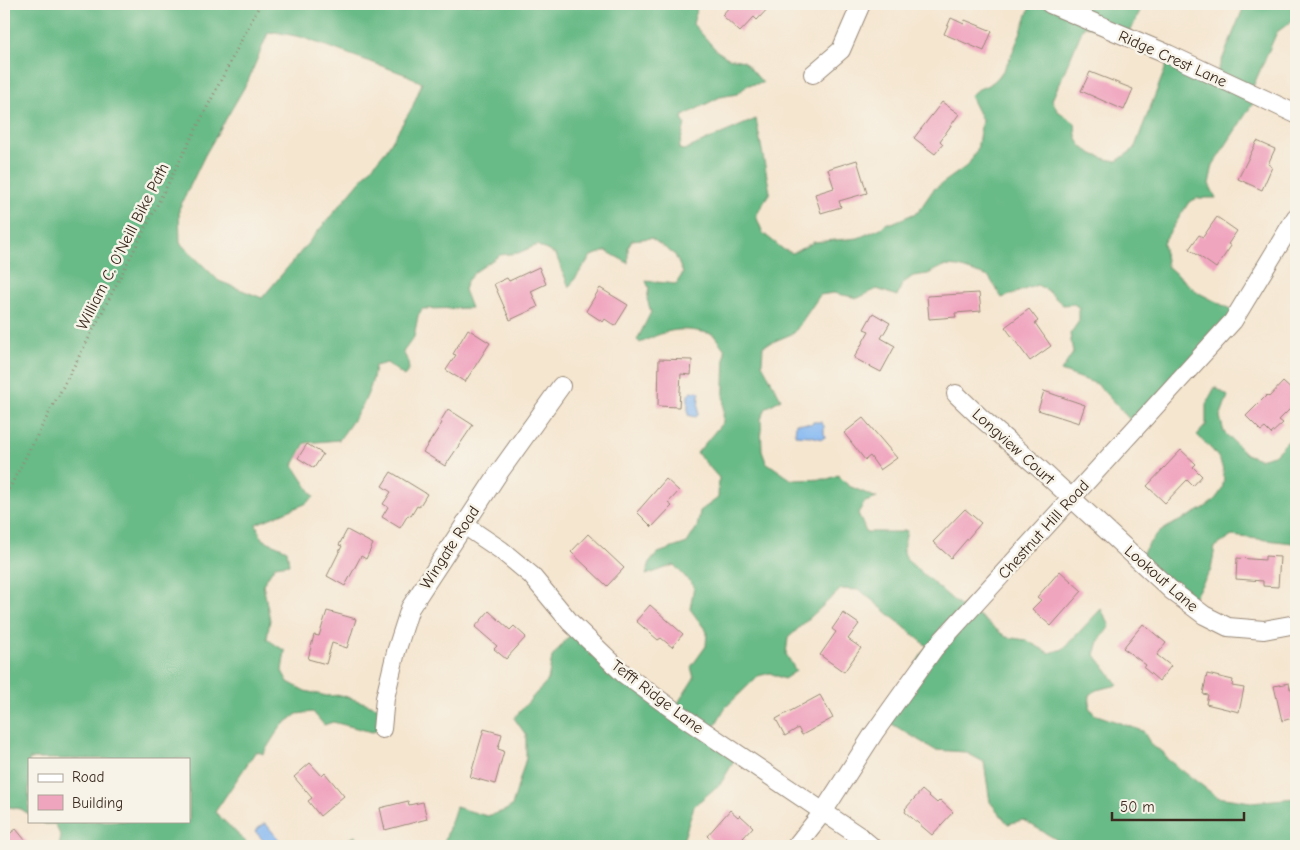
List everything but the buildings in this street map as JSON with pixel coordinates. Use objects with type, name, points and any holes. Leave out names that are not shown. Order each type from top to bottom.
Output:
[{"type":"street","points":[[813,74],[841,50],[861,4]]},
{"type":"street","name":"Ridge Crest Lane","points":[[1050,4],[1168,54],[1296,114]]},
{"type":"street","name":"Chestnut Hill Road","points":[[796,846],[822,812],[874,733],[934,649],[1233,321],[1296,217]]},
{"type":"street","name":"Wingate Road","points":[[382,729],[385,698],[396,652],[410,608],[465,523],[561,386]]},
{"type":"street","name":"Longview Court","points":[[956,394],[980,418],[1071,498]]},
{"type":"street","name":"Lookout Lane","points":[[1071,498],[1171,590],[1204,615],[1228,627],[1264,630],[1296,624]]},
{"type":"street","name":"Tefft Ridge Lane","points":[[465,523],[531,574],[570,622],[624,674],[872,846]]},
{"type":"path","name":"William C. O'Neill Bike Path","points":[[4,498],[92,332],[260,4]]},
{"type":"green space","points":[[4,4],[698,4],[693,24],[717,51],[728,58],[744,61],[763,83],[748,85],[737,94],[720,97],[683,116],[682,119],[685,124],[679,149],[684,150],[756,119],[770,192],[756,216],[763,233],[784,250],[793,253],[814,242],[858,238],[881,228],[887,223],[892,223],[918,212],[933,190],[968,165],[977,150],[982,120],[970,96],[993,82],[1005,67],[1031,4],[1143,4],[1128,37],[1084,26],[1052,100],[1058,111],[1075,123],[1076,135],[1082,146],[1092,154],[1117,161],[1134,149],[1169,59],[1216,75],[1245,4],[1296,4],[1296,18],[1277,32],[1251,91],[1255,100],[1213,165],[1209,184],[1216,198],[1198,198],[1189,202],[1163,243],[1167,266],[1197,292],[1234,311],[1133,423],[1097,384],[1061,371],[1073,353],[1070,334],[1079,321],[1079,308],[1074,304],[1063,305],[1047,290],[1037,285],[1002,298],[989,277],[959,267],[944,266],[928,274],[913,276],[902,284],[897,296],[877,289],[858,298],[833,293],[820,295],[794,333],[763,346],[762,364],[781,399],[766,408],[761,419],[762,451],[766,462],[792,480],[828,479],[838,475],[849,486],[877,498],[865,502],[858,513],[866,532],[907,531],[903,550],[907,560],[960,606],[968,607],[1006,637],[1026,640],[1049,653],[1063,649],[1101,609],[1110,626],[1099,641],[1095,655],[1118,685],[1096,690],[1090,695],[1089,707],[1094,714],[1143,731],[1152,746],[1163,752],[1167,759],[1217,797],[1251,802],[1296,798],[1296,846],[1064,846],[1023,820],[1008,824],[990,802],[984,762],[965,752],[935,750],[882,718],[927,646],[860,590],[841,589],[788,638],[786,654],[796,671],[784,679],[770,673],[758,676],[725,708],[710,734],[734,761],[721,783],[694,806],[684,838],[673,842],[627,846],[443,846],[456,807],[487,816],[504,811],[512,806],[526,758],[526,735],[514,718],[548,680],[552,657],[574,630],[674,709],[694,678],[691,667],[706,646],[707,632],[690,609],[694,586],[674,565],[646,575],[650,562],[658,553],[687,543],[697,527],[700,511],[718,498],[719,478],[697,453],[723,422],[725,350],[713,334],[692,330],[675,330],[640,343],[637,340],[651,312],[647,299],[649,288],[646,281],[676,284],[683,273],[675,255],[651,238],[632,240],[628,247],[628,263],[606,251],[591,256],[569,287],[556,255],[537,245],[518,253],[500,255],[475,272],[467,281],[464,290],[471,308],[422,309],[418,316],[414,337],[403,352],[408,361],[409,370],[404,376],[387,363],[375,366],[371,387],[367,396],[339,440],[305,443],[293,465],[314,497],[305,504],[256,524],[262,539],[287,550],[289,564],[275,566],[263,584],[270,620],[267,639],[285,651],[282,671],[288,682],[305,691],[327,696],[341,695],[380,708],[376,731],[372,732],[333,722],[324,725],[313,712],[297,714],[280,727],[263,754],[256,751],[215,812],[250,846],[59,846],[61,837],[55,824],[45,824],[42,822],[190,822],[190,758],[28,758],[28,813],[21,809],[4,806]],"holes":[[[275,32],[301,37],[407,75],[422,83],[412,108],[387,149],[262,298],[219,281],[180,243],[179,209],[205,155],[248,81],[268,33]]]},
{"type":"green space","points":[[1215,387],[1228,396],[1220,417],[1224,432],[1246,454],[1259,459],[1274,455],[1296,433],[1296,548],[1293,543],[1232,536],[1215,547],[1211,570],[1190,604],[1138,559],[1160,532],[1206,506],[1216,498],[1222,488],[1224,476],[1220,461],[1197,435],[1206,425],[1206,404]]},
{"type":"green space","points":[[355,836],[366,846],[336,846]]},
{"type":"water","points":[[698,391],[700,393],[698,415],[696,417],[688,415],[688,395],[691,392]]},
{"type":"water","points":[[813,422],[821,422],[826,436],[822,439],[795,435],[796,423],[811,424]]},
{"type":"water","points":[[265,823],[281,842],[276,846],[268,846],[255,831]]}]
